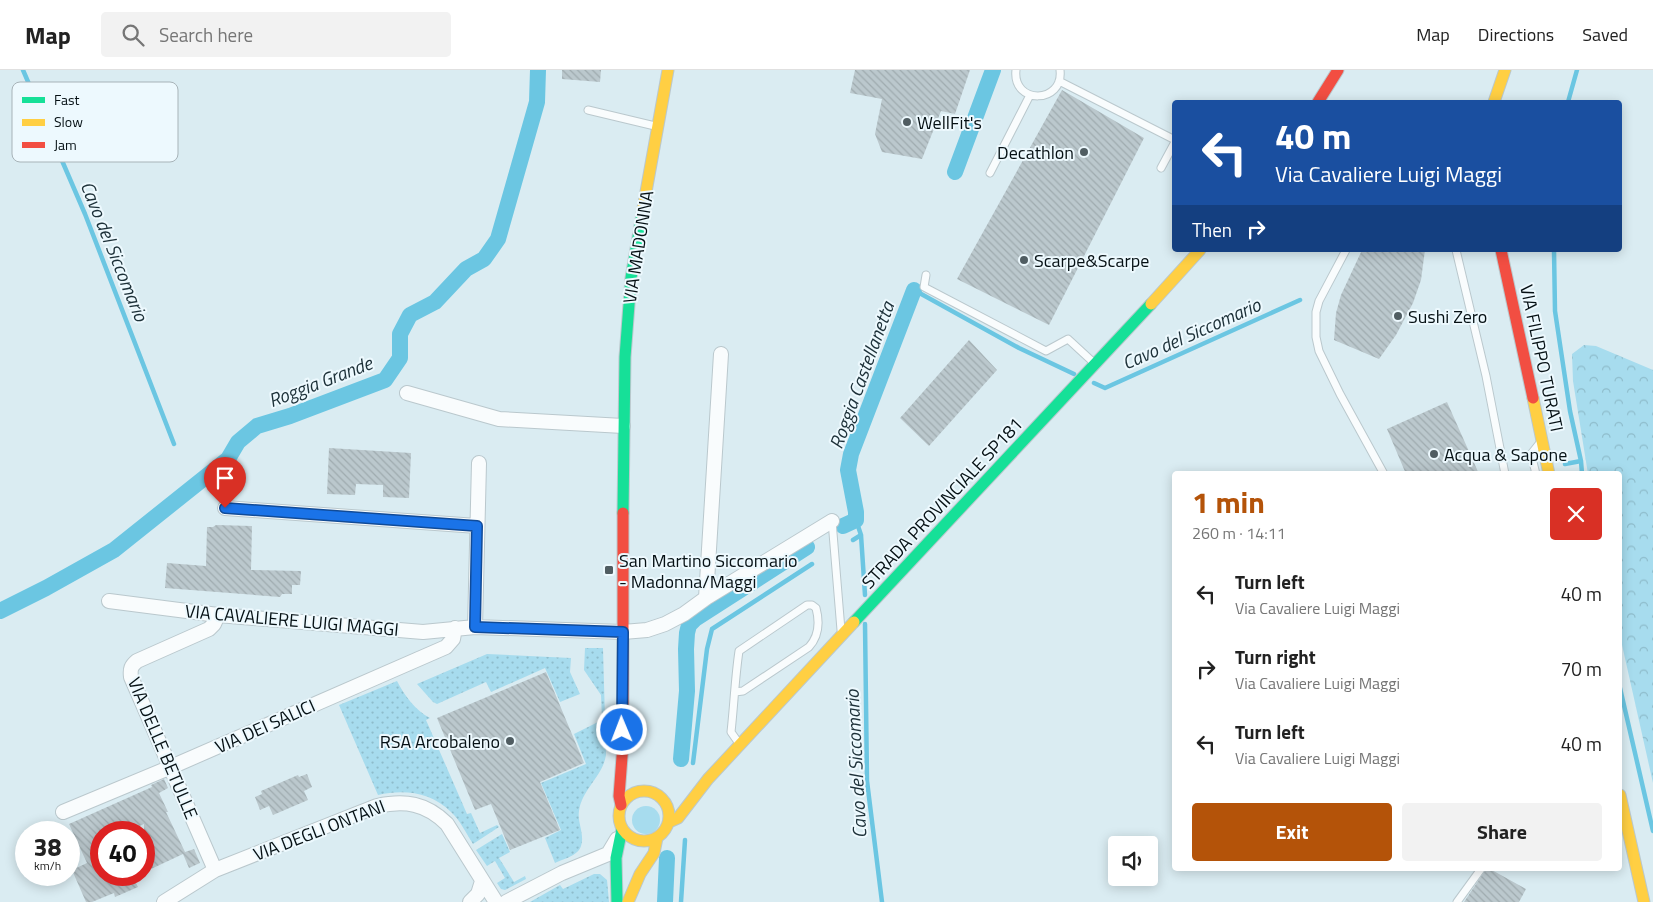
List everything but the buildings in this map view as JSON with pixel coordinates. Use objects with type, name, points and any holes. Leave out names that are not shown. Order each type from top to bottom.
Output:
[{"type":"street","name":"VIA MADONNA","points":[[621,804],[619,796],[623,744],[623,426],[625,357],[631,286],[668,70]]},
{"type":"street","points":[[1319,100],[1338,70]]},
{"type":"street","points":[[1495,100],[1505,70]]},
{"type":"street","points":[[1486,90],[1486,100]]},
{"type":"street","name":"STRADA PROVINCIALE SP181","points":[[669,822],[678,818],[708,779],[740,744],[1096,364],[1198,252]]},
{"type":"street","name":"VIA FILIPPO TURATI","points":[[1501,252],[1548,471]]},
{"type":"street","points":[[706,598],[721,354]]},
{"type":"street","points":[[407,393],[499,419],[623,426]]},
{"type":"street","points":[[475,627],[479,463]]},
{"type":"street","points":[[225,508],[477,526]]},
{"type":"street","points":[[623,632],[647,630],[684,614],[706,598],[832,521]]},
{"type":"street","name":"VIA CAVALIERE LUIGI MAGGI","points":[[109,601],[218,615],[423,632],[475,627],[623,632]]},
{"type":"street","name":"VIA DELLE BETULLE","points":[[215,870],[131,677],[130,669],[137,661],[209,629],[214,624],[218,615]]},
{"type":"street","name":"VIA DEI SALICI","points":[[63,812],[446,647],[453,639],[455,628]]},
{"type":"street","name":"VIA MADONNA","points":[[623,744],[626,765],[647,791]]},
{"type":"street","name":"STRADA PROVINCIALE SP181","points":[[661,797],[708,779]]},
{"type":"street","points":[[637,791],[647,791],[661,797],[666,804],[669,822],[657,838],[650,841],[634,840],[622,830],[618,821],[618,813],[621,804],[627,796],[637,791]]},
{"type":"street","name":"VIA DEGLI ONTANI","points":[[164,902],[215,870],[377,806],[392,802],[408,803],[437,814],[447,824],[496,902]]},
{"type":"street","points":[[1622,804],[1644,902]]},
{"type":"street","points":[[506,902],[562,873],[608,854],[622,830]]},
{"type":"street","points":[[617,902],[616,858],[622,830]]},
{"type":"street","points":[[628,902],[640,874],[654,853],[657,838]]},
{"type":"street","points":[[590,861],[604,866],[616,877]]},
{"type":"street","points":[[470,902],[478,894],[482,881]]},
{"type":"lane","points":[[1016,70],[1016,80],[1019,86],[1030,95],[1037,97],[1050,93],[1059,81],[1060,70]]},
{"type":"lane","points":[[1059,81],[1172,139]]},
{"type":"lane","points":[[990,174],[1030,95]]},
{"type":"lane","points":[[588,110],[658,127]]},
{"type":"lane","points":[[1161,168],[1172,147]]},
{"type":"lane","points":[[1345,252],[1319,302],[1316,326],[1319,351],[1340,394],[1382,471]]},
{"type":"lane","points":[[1456,252],[1486,376],[1505,471]]},
{"type":"lane","points":[[926,275],[924,287],[1046,351],[1068,339],[1096,364]]},
{"type":"lane","points":[[1535,471],[1531,454],[1542,440]]},
{"type":"lane","points":[[832,521],[841,636]]},
{"type":"lane","points":[[735,692],[742,691],[809,647],[816,640],[818,633],[816,608],[807,605],[739,650],[731,732],[740,744]]},
{"type":"lane","points":[[1457,902],[1480,871]]},
{"type":"green space","points":[[1584,345],[1596,346],[1653,370],[1653,783],[1622,645],[1622,471],[1588,471],[1573,381],[1572,354]]},
{"type":"green space","points":[[585,648],[603,648],[606,755],[601,770],[581,803],[579,815],[582,837],[581,846],[574,855],[555,863],[545,838],[561,830],[541,783],[586,764],[574,734],[602,720],[601,695],[584,670]]},
{"type":"green space","points":[[487,654],[571,658],[570,672],[580,694],[560,702],[545,668],[491,692],[486,682],[437,704],[417,684]]},
{"type":"green space","points":[[397,681],[411,702],[430,718],[426,720],[467,814],[471,813],[480,833],[497,825],[499,827],[473,844],[454,815],[435,800],[407,792],[378,795],[339,705]]},
{"type":"green space","points":[[646,806],[656,810],[660,820],[656,830],[646,834],[636,830],[632,820],[636,810]]},
{"type":"green space","points":[[502,834],[510,852],[499,858],[514,882],[525,876],[526,879],[505,890],[501,889],[497,883],[505,878],[495,861],[487,866],[476,850]]},
{"type":"green space","points":[[594,874],[600,874],[607,880],[609,902],[530,902],[560,885],[563,889]]},
{"type":"waterway","name":"Cavo del Siccomario","points":[[23,70],[28,82]]},
{"type":"waterway","name":"Roggia Grande","points":[[0,611],[114,550],[228,459],[238,442],[257,426],[290,416],[385,380],[400,358],[400,334],[410,315],[435,302],[466,269],[484,259],[498,239],[537,102],[538,70]]},
{"type":"waterway","name":"Roggia Castellanetta","points":[[955,172],[993,70]]},
{"type":"waterway","name":"Cavo del Siccomario","points":[[1569,100],[1577,70]]},
{"type":"waterway","name":"Cavo del Siccomario","points":[[63,162],[85,214],[174,444]]},
{"type":"waterway","name":"Cavo del Siccomario","points":[[1554,252],[1555,311],[1570,411],[1582,471]]},
{"type":"waterway","name":"Cavo del Siccomario","points":[[914,290],[1019,348],[1074,374]]},
{"type":"waterway","name":"Roggia Castellanetta","points":[[843,526],[856,520],[848,470],[851,454],[914,290]]},
{"type":"waterway","name":"Cavo del Siccomario","points":[[1094,383],[1105,388],[1300,300]]},
{"type":"waterway","name":"Cavo del Siccomario","points":[[1565,464],[1581,461]]},
{"type":"waterway","name":"Cavo del Siccomario","points":[[856,520],[861,535],[865,595]]},
{"type":"waterway","name":"Cavo del Siccomario","points":[[853,540],[861,535]]},
{"type":"waterway","name":"Roggia Castellanetta","points":[[681,759],[687,691],[686,649],[689,625],[695,619],[807,547]]},
{"type":"waterway","name":"Cavo del Siccomario","points":[[693,763],[707,649],[712,629],[812,564]]},
{"type":"waterway","name":"Cavo del Siccomario","points":[[865,624],[867,781],[882,902]]},
{"type":"waterway","name":"Cavo del Siccomario","points":[[1622,697],[1653,831]]},
{"type":"waterway","name":"Cavo del Siccomario","points":[[681,902],[685,840]]},
{"type":"waterway","name":"Roggia Castellanetta","points":[[665,902],[667,858]]},
{"type":"traffic: fast","points":[[623,513],[625,357],[631,278],[642,214]]},
{"type":"traffic: fast","points":[[854,622],[1151,304]]},
{"type":"traffic: fast","points":[[617,902],[616,858],[622,829]]},
{"type":"traffic: slow","points":[[642,214],[668,70]]},
{"type":"traffic: slow","points":[[1495,100],[1505,70]]},
{"type":"traffic: slow","points":[[1151,304],[1198,252]]},
{"type":"traffic: slow","points":[[1533,398],[1548,471]]},
{"type":"traffic: slow","points":[[669,822],[678,818],[708,779],[854,622]]},
{"type":"traffic: slow","points":[[639,791],[649,791],[662,798],[669,811],[669,816],[669,821],[662,834],[649,841],[639,841],[630,837],[623,830],[619,821],[619,811],[623,802],[630,795],[639,791]]},
{"type":"traffic: slow","points":[[1622,804],[1644,902]]},
{"type":"traffic: slow","points":[[628,902],[640,874],[654,853],[657,838]]},
{"type":"traffic: jam","points":[[1319,100],[1338,70]]},
{"type":"traffic: jam","points":[[1501,252],[1533,398]]},
{"type":"traffic: jam","points":[[621,805],[619,796],[623,744],[623,513]]},
{"type":"place","name":"WellFit's","points":[[907,122]]},
{"type":"place","name":"Decathlon","points":[[1084,152]]},
{"type":"place","name":"Scarpe&Scarpe","points":[[1024,260]]},
{"type":"place","name":"Sushi Zero","points":[[1398,316]]},
{"type":"place","name":"Acqua & Sapone","points":[[1434,454]]},
{"type":"place","name":"San Martino Siccomario - Madonna/Maggi","points":[[609,570]]},
{"type":"place","name":"RSA Arcobaleno","points":[[510,741]]},
{"type":"route","points":[[225,508],[477,526],[475,627],[623,632],[622,730]]}]
